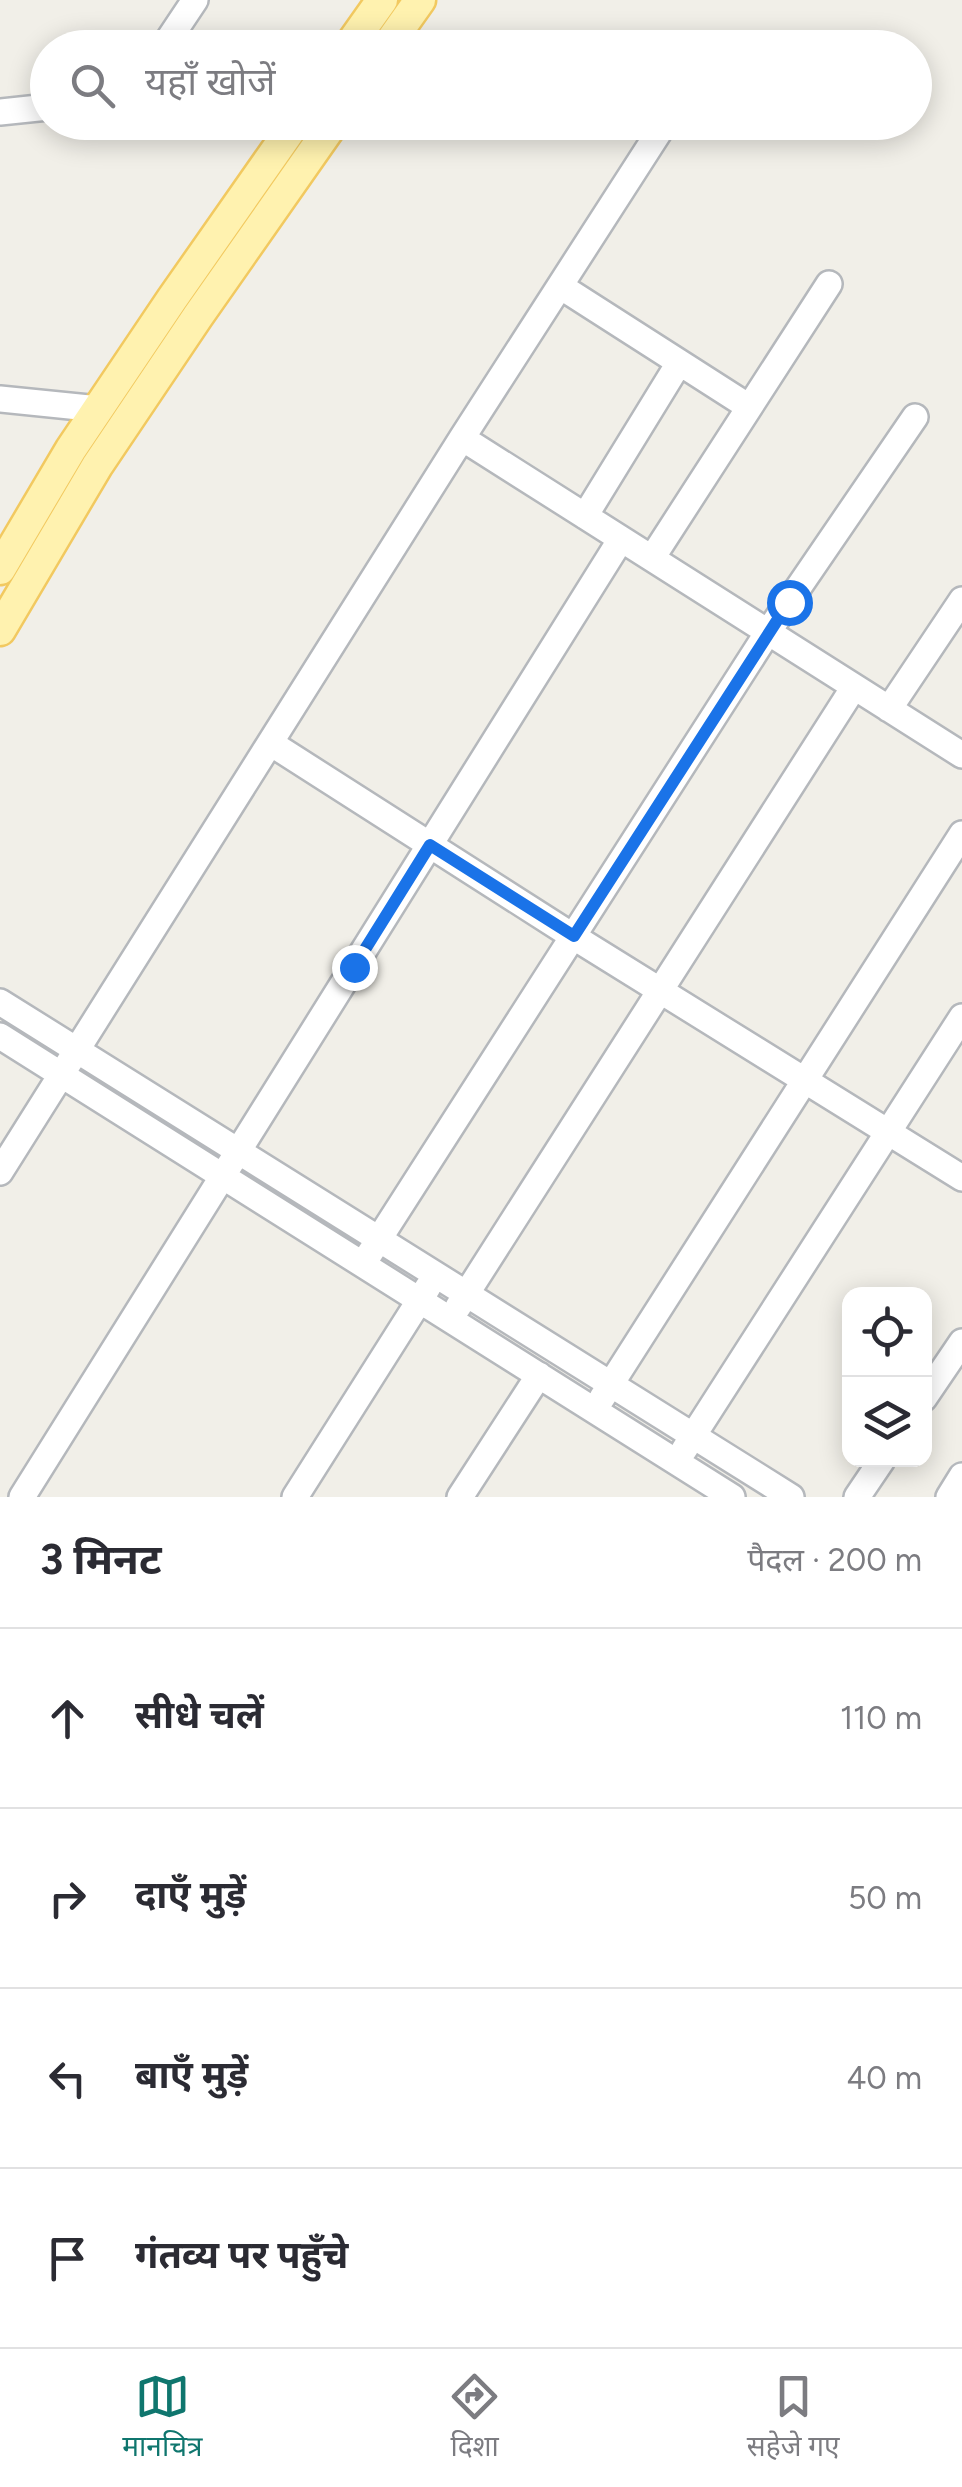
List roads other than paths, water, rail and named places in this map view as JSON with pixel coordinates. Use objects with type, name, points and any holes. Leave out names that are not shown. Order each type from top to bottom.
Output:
[{"type":"main road","points":[[361,30],[382,0]]},
{"type":"main road","points":[[399,30],[420,0]]},
{"type":"main road","points":[[0,570],[71,449],[283,140]]},
{"type":"main road","points":[[0,630],[97,466],[321,140]]},
{"type":"street","points":[[175,30],[194,0]]},
{"type":"street","points":[[0,112],[30,110]]},
{"type":"street","points":[[0,1172],[654,140]]},
{"type":"street","points":[[652,558],[829,284]]},
{"type":"street","points":[[560,286],[749,407]]},
{"type":"street","points":[[584,516],[679,363]]},
{"type":"street","points":[[0,399],[98,409]]},
{"type":"street","points":[[363,1264],[768,632],[915,416]]},
{"type":"street","points":[[462,438],[962,755]]},
{"type":"street","points":[[22,1497],[622,539]]},
{"type":"street","points":[[889,709],[962,600]]},
{"type":"street","points":[[450,1320],[854,687]]},
{"type":"street","points":[[272,744],[962,1178]]},
{"type":"street","points":[[594,1410],[962,834]]},
{"type":"street","points":[[0,1002],[790,1497]]},
{"type":"street","points":[[676,1462],[962,1017]]},
{"type":"street","points":[[0,1036],[732,1497]]},
{"type":"street","points":[[294,1497],[436,1274]]},
{"type":"street","points":[[932,1388],[958,1357]]},
{"type":"street","points":[[460,1497],[539,1375]]},
{"type":"street","points":[[857,1497],[877,1467]]},
{"type":"street","points":[[949,1497],[962,1476]]}]
